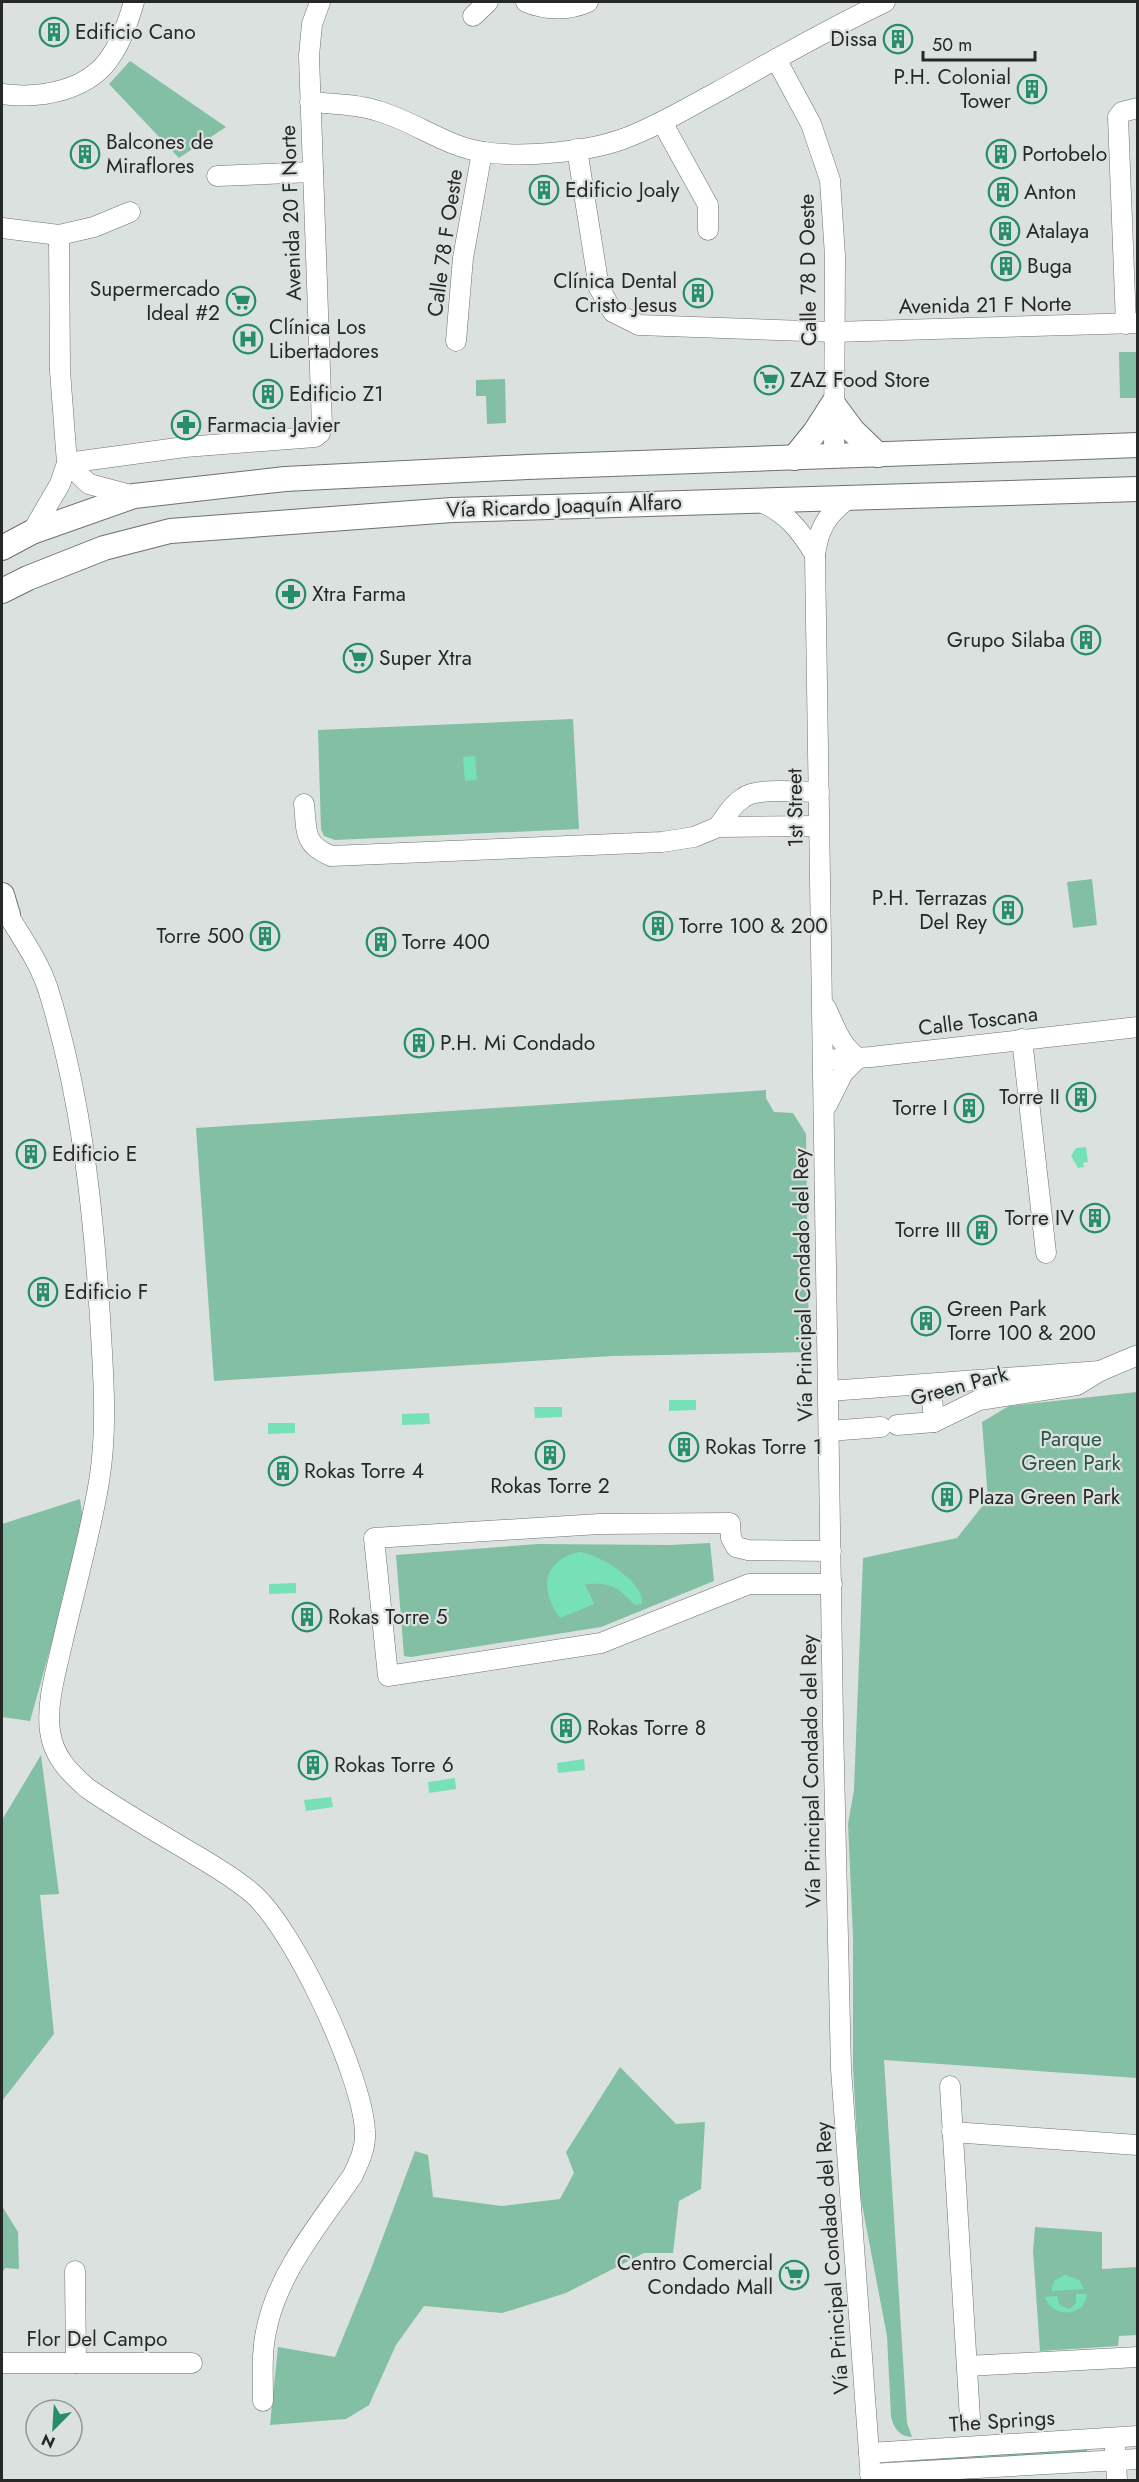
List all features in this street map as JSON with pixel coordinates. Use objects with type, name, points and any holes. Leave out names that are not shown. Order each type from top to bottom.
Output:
[{"type":"main road","points":[[794,458],[815,432],[833,404],[853,431],[878,454]]},
{"type":"main road","name":"Vía Ricardo Joaquín Alfaro","points":[[2,548],[32,532],[134,496],[285,479],[1137,445]]},
{"type":"main road","name":"Vía Ricardo Joaquín Alfaro","points":[[2,591],[28,578],[105,548],[170,531],[452,510],[848,500],[1137,489]]},
{"type":"street","points":[[2,93],[45,95],[72,87],[100,70],[113,54],[134,2]]},
{"type":"street","points":[[310,102],[309,56],[312,24],[321,2]]},
{"type":"street","points":[[473,16],[488,2]]},
{"type":"street","points":[[526,2],[566,9],[588,2]]},
{"type":"street","name":"Avenida 20 F Norte","points":[[67,463],[185,447],[315,437],[320,433],[322,426],[310,102],[356,106],[379,111],[440,138],[482,152],[525,154],[577,149],[622,139],[662,122],[850,18],[885,2]]},
{"type":"street","name":"Calle 78 D Oeste","points":[[776,59],[811,124],[830,180],[836,256],[834,456]]},
{"type":"street","points":[[1132,323],[1130,249],[1118,117],[1122,112],[1137,108]]},
{"type":"street","points":[[662,122],[708,205],[708,230]]},
{"type":"street","name":"Avenida 21 F Norte","points":[[577,149],[599,288],[613,312],[639,325],[834,332],[1132,323]]},
{"type":"street","name":"Calle 78 F Oeste","points":[[456,341],[463,258],[482,152]]},
{"type":"street","points":[[218,176],[313,172]]},
{"type":"street","points":[[2,228],[58,235],[94,227],[130,212]]},
{"type":"street","points":[[32,532],[60,484],[67,463],[60,371],[58,235]]},
{"type":"street","points":[[67,463],[88,484],[134,496]]},
{"type":"street","name":"1st Street","points":[[824,1060],[815,555],[817,538],[824,523],[834,509],[848,500]]},
{"type":"street","points":[[759,501],[777,509],[793,521],[815,555]]},
{"type":"street","points":[[718,827],[735,805],[748,795],[767,792],[819,792]]},
{"type":"street","points":[[304,804],[308,839],[316,850],[331,856],[662,842],[694,837],[718,827],[819,826]]},
{"type":"street","points":[[3,913],[31,952],[47,988],[81,1135],[94,1218],[105,1395],[104,1443],[99,1483],[57,1665],[51,1701],[50,1731],[56,1753],[67,1770],[87,1788],[230,1876],[254,1894],[272,1916],[327,2014],[342,2046],[363,2112],[365,2135],[362,2157],[353,2175],[279,2290],[267,2328],[263,2357],[263,2401]]},
{"type":"street","points":[[822,1001],[841,1042],[858,1058],[843,1072],[824,1110]]},
{"type":"street","name":"Calle Toscana","points":[[824,1060],[1137,1028]]},
{"type":"street","points":[[1022,1039],[1046,1253]]},
{"type":"street","name":"Vía Principal Condado del Rey","points":[[824,1060],[841,2069],[871,2477]]},
{"type":"street","name":"Green Park","points":[[829,1431],[934,1422],[979,1400],[1077,1385],[1100,1371],[1137,1355]]},
{"type":"street","name":"Green Park","points":[[829,1391],[1100,1371]]},
{"type":"street","points":[[931,1384],[934,1422]]},
{"type":"street","points":[[831,1551],[748,1550],[736,1547],[731,1538],[730,1523],[599,1524],[374,1538],[388,1676],[601,1643],[749,1584],[832,1584]]},
{"type":"street","points":[[748,1550],[749,1584]]},
{"type":"street","points":[[950,2086],[970,2419]]},
{"type":"street","points":[[952,2132],[1137,2145]]},
{"type":"street","points":[[75,2271],[76,2363]]},
{"type":"street","points":[[967,2367],[1137,2357]]},
{"type":"street","name":"Flor Del Campo","points":[[2,2363],[192,2363]]},
{"type":"street","name":"The Springs","points":[[869,2453],[1137,2436]]},
{"type":"street","points":[[1114,2438],[1117,2481]]},
{"type":"street","points":[[871,2477],[1137,2459]]},
{"type":"green space","points":[[130,61],[226,127],[179,158],[109,84]]},
{"type":"green space","points":[[1119,352],[1137,352],[1137,398],[1120,398]]},
{"type":"green space","points":[[505,379],[506,423],[487,424],[486,396],[476,396],[476,380]]},
{"type":"green space","points":[[573,719],[579,829],[335,840],[324,836],[321,829],[318,730]]},
{"type":"green space","points":[[1092,879],[1097,925],[1073,928],[1067,882]]},
{"type":"green space","points":[[766,1090],[766,1098],[774,1112],[793,1113],[806,1134],[809,1352],[612,1356],[214,1381],[196,1128]]},
{"type":"green space","name":"Parque Green Park","points":[[1137,1392],[1137,2078],[884,2060],[907,2423],[912,2437],[908,2437],[898,2431],[891,2416],[887,2336],[860,2194],[853,2067],[853,1936],[848,1824],[854,1790],[863,1558],[957,1538],[988,1499],[982,1422],[1009,1406]]},
{"type":"green space","points":[[80,1499],[84,1528],[30,1721],[2,1717],[2,1524]]},
{"type":"green space","points":[[710,1543],[714,1581],[601,1627],[411,1657],[404,1656],[396,1555],[538,1544]]},
{"type":"green space","points":[[41,1755],[59,1894],[40,1895],[54,2034],[2,2101],[2,1820]]},
{"type":"green space","points":[[620,2067],[676,2124],[705,2122],[701,2189],[679,2201],[673,2253],[644,2253],[566,2293],[502,2313],[424,2306],[396,2345],[369,2405],[346,2419],[270,2425],[278,2347],[335,2357],[415,2151],[428,2155],[433,2197],[502,2206],[560,2199],[574,2173],[566,2152]]},
{"type":"green space","points":[[2,2206],[18,2232],[19,2269],[5,2268],[2,2273]]},
{"type":"green space","points":[[1035,2227],[1102,2232],[1102,2269],[1137,2267],[1137,2335],[1119,2336],[1118,2346],[1040,2351],[1033,2251]]},
{"type":"green space","points":[[1087,2449],[1084,2454],[912,2464],[910,2462],[910,2458]]},
{"type":"shaded area","points":[[475,756],[477,780],[465,781],[463,757]]},
{"type":"shaded area","points":[[1086,1147],[1088,1162],[1083,1163],[1084,1167],[1078,1168],[1071,1156],[1076,1148]]},
{"type":"shaded area","points":[[669,1400],[696,1400],[696,1410],[669,1411]]},
{"type":"shaded area","points":[[534,1407],[562,1407],[562,1417],[535,1418]]},
{"type":"shaded area","points":[[429,1413],[430,1424],[402,1425],[402,1414]]},
{"type":"shaded area","points":[[268,1423],[295,1423],[295,1433],[268,1434]]},
{"type":"shaded area","points":[[579,1552],[597,1558],[619,1570],[637,1587],[642,1604],[635,1605],[608,1585],[585,1584],[594,1604],[560,1618],[549,1597],[548,1578],[557,1562]]},
{"type":"shaded area","points":[[296,1583],[296,1593],[269,1594],[269,1584]]},
{"type":"shaded area","points":[[584,1759],[585,1770],[558,1773],[557,1763]]},
{"type":"shaded area","points":[[455,1778],[456,1789],[429,1793],[428,1782]]},
{"type":"shaded area","points":[[331,1797],[333,1807],[306,1811],[304,1800]]},
{"type":"shaded area","points":[[1065,2275],[1079,2280],[1084,2289],[1051,2291],[1055,2280]]},
{"type":"shaded area","points":[[1076,2294],[1087,2294],[1085,2302],[1081,2308],[1068,2312],[1054,2309],[1045,2297],[1057,2296],[1060,2306],[1070,2309],[1076,2303]]},
{"type":"place","name":"Edificio Cano","points":[[54,32]]},
{"type":"place","name":"Dissa","points":[[898,39]]},
{"type":"place","name":"P.H. Colonial Tower","points":[[1032,89]]},
{"type":"place","name":"Balcones de Miraflores","points":[[85,154]]},
{"type":"place","name":"Portobelo","points":[[1001,154]]},
{"type":"place","name":"Edificio Joaly","points":[[544,190]]},
{"type":"place","name":"Anton","points":[[1003,192]]},
{"type":"place","name":"Atalaya","points":[[1005,231]]},
{"type":"place","name":"Buga","points":[[1006,266]]},
{"type":"place","name":"Clínica Dental Cristo Jesus","points":[[698,293]]},
{"type":"place","name":"Supermercado Ideal #2","points":[[241,301]]},
{"type":"place","name":"Clínica Los Libertadores","points":[[248,339]]},
{"type":"place","name":"ZAZ Food Store","points":[[769,380]]},
{"type":"place","name":"Edificio Z1","points":[[268,394]]},
{"type":"place","name":"Farmacia Javier","points":[[186,425]]},
{"type":"place","name":"Xtra Farma","points":[[291,594]]},
{"type":"place","name":"Grupo Silaba","points":[[1086,640]]},
{"type":"place","name":"Super Xtra","points":[[358,658]]},
{"type":"place","name":"P.H. Terrazas Del Rey","points":[[1008,910]]},
{"type":"place","name":"Torre 100 & 200","points":[[658,926]]},
{"type":"place","name":"Torre 500","points":[[265,936]]},
{"type":"place","name":"Torre 400","points":[[381,942]]},
{"type":"place","name":"P.H. Mi Condado","points":[[419,1043]]},
{"type":"place","name":"Torre II","points":[[1081,1097]]},
{"type":"place","name":"Torre I","points":[[969,1108]]},
{"type":"place","name":"Edificio E","points":[[31,1154]]},
{"type":"place","name":"Torre IV","points":[[1095,1218]]},
{"type":"place","name":"Torre III","points":[[982,1230]]},
{"type":"place","name":"Edificio F","points":[[43,1292]]},
{"type":"place","name":"Green Park Torre 100 & 200","points":[[926,1321]]},
{"type":"place","name":"Rokas Torre 1","points":[[684,1447]]},
{"type":"place","name":"Rokas Torre 2","points":[[550,1455]]},
{"type":"place","name":"Rokas Torre 4","points":[[283,1471]]},
{"type":"place","name":"Plaza Green Park","points":[[947,1497]]},
{"type":"place","name":"Rokas Torre 5","points":[[307,1617]]},
{"type":"place","name":"Rokas Torre 8","points":[[566,1728]]},
{"type":"place","name":"Rokas Torre 6","points":[[313,1765]]},
{"type":"place","name":"Centro Comercial Condado Mall","points":[[794,2275]]}]
